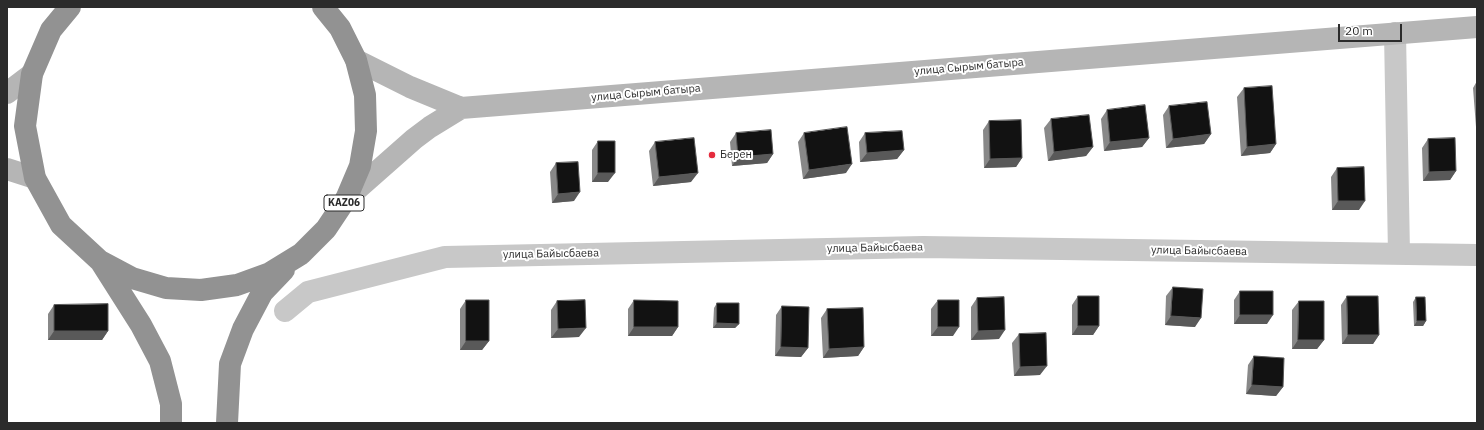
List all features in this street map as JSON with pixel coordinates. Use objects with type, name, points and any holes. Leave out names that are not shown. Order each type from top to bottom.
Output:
[{"type":"highway","name":"KАZ06","points":[[70,7],[51,30],[32,74],[25,126],[35,178],[61,225],[100,261],[141,325],[160,361],[171,404],[171,423]]},
{"type":"highway","name":"KАZ06","points":[[227,423],[230,364],[243,329],[262,293],[326,229],[346,199],[360,166],[366,131],[365,95],[356,60],[340,28],[324,7]]},
{"type":"highway","name":"KАZ06","points":[[100,261],[138,280],[166,288],[201,290],[237,285],[270,273],[301,254]]},
{"type":"street","name":"улица Сырым батыра","points":[[346,199],[414,139],[430,127],[461,108],[1477,27]]},
{"type":"street","points":[[1395,33],[1399,254]]},
{"type":"street","name":"улица Сырым батыра","points":[[356,60],[410,87],[461,108]]},
{"type":"street","points":[[7,93],[32,74]]},
{"type":"street","points":[[7,169],[35,178]]},
{"type":"street","name":"улица Байысбаева","points":[[285,311],[308,292],[444,257],[923,247],[1477,255]]},
{"type":"building","points":[[1272,86],[1276,144],[1247,147],[1244,88]]},
{"type":"building","points":[[1207,102],[1211,134],[1173,139],[1169,106]]},
{"type":"building","points":[[1145,105],[1149,138],[1110,142],[1107,110]]},
{"type":"building","points":[[1089,115],[1093,147],[1054,152],[1051,119]]},
{"type":"building","points":[[1021,120],[1022,158],[990,159],[989,121]]},
{"type":"building","points":[[847,127],[852,164],[809,170],[804,133]]},
{"type":"building","points":[[771,130],[773,154],[738,157],[736,133]]},
{"type":"building","points":[[902,131],[904,150],[867,153],[865,133]]},
{"type":"building","points":[[694,138],[698,173],[659,177],[655,142]]},
{"type":"building","points":[[1455,138],[1456,171],[1429,172],[1428,139]]},
{"type":"building","points":[[598,141],[615,141],[615,173],[598,173]]},
{"type":"building","points":[[578,162],[580,192],[558,194],[556,163]]},
{"type":"building","points":[[1364,167],[1365,201],[1338,201],[1337,168]]},
{"type":"building","points":[[1173,287],[1203,289],[1201,318],[1171,316]]},
{"type":"building","points":[[1240,291],[1273,291],[1273,315],[1240,315]]},
{"type":"building","points":[[1078,296],[1099,296],[1099,326],[1078,326]]},
{"type":"building","points":[[1347,296],[1378,296],[1379,335],[1348,335]]},
{"type":"building","points":[[1004,297],[1005,330],[978,331],[977,298]]},
{"type":"building","points":[[1416,297],[1425,297],[1426,321],[1417,321]]},
{"type":"building","points":[[466,300],[489,300],[489,341],[466,341]]},
{"type":"building","points":[[585,300],[586,328],[558,329],[557,301]]},
{"type":"building","points":[[634,300],[678,301],[678,327],[634,327]]},
{"type":"building","points":[[938,300],[959,300],[959,327],[938,327]]},
{"type":"building","points":[[1299,301],[1324,301],[1324,340],[1298,340]]},
{"type":"building","points":[[717,303],[739,303],[739,324],[717,323]]},
{"type":"building","points":[[108,304],[108,331],[54,331],[54,305]]},
{"type":"building","points":[[782,306],[809,307],[808,348],[781,347]]},
{"type":"building","points":[[863,308],[864,347],[829,349],[827,309]]},
{"type":"building","points":[[1046,333],[1047,366],[1020,367],[1019,334]]},
{"type":"building","points":[[1254,356],[1284,358],[1283,387],[1252,385]]},
{"type":"place","name":"Берен","points":[[712,155]]}]
